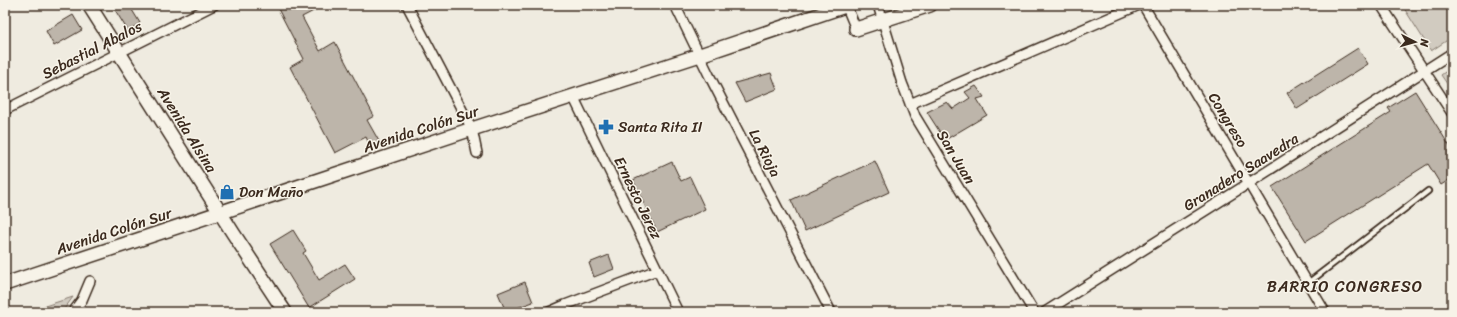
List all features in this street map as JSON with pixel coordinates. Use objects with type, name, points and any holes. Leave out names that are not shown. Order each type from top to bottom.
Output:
[{"type":"main road","name":"Avenida Alsina","points":[[89,5],[220,213],[285,312]]},
{"type":"main road","name":"Avenida Colón Sur","points":[[5,284],[700,55],[846,5]]},
{"type":"main road","points":[[856,29],[930,5]]},
{"type":"street","name":"Sebastial Abalos","points":[[5,110],[119,52],[200,8],[214,5]]},
{"type":"street","points":[[407,5],[472,129],[477,153]]},
{"type":"street","name":"La Rioja","points":[[675,5],[709,75],[831,312]]},
{"type":"street","points":[[846,5],[856,29]]},
{"type":"street","name":"San Juan","points":[[878,5],[915,116],[1034,312]]},
{"type":"street","points":[[910,104],[1139,5]]},
{"type":"street","name":"Congreso","points":[[1144,5],[1325,312]]},
{"type":"street","points":[[1381,5],[1452,113]]},
{"type":"street","name":"Granadero Saavedra","points":[[1045,312],[1249,184],[1452,53]]},
{"type":"street","name":"Ernesto Jerez","points":[[574,96],[678,312]]},
{"type":"street","points":[[549,312],[657,270]]},
{"type":"street","points":[[73,312],[82,300],[90,281]]},
{"type":"lane","points":[[1308,283],[1428,191]]},
{"type":"shaded area","points":[[1402,5],[1452,5],[1452,37],[1431,51]]},
{"type":"shaded area","points":[[1452,67],[1452,91],[1441,75]]},
{"type":"shaded area","points":[[73,297],[62,312],[26,312]]},
{"type":"building","points":[[112,5],[129,5],[140,23],[128,31]]},
{"type":"building","points":[[276,5],[325,5],[302,17],[320,51],[335,42],[374,116],[367,120],[380,143],[371,148],[366,137],[335,153],[290,67],[304,59]]},
{"type":"building","points":[[73,15],[82,30],[54,46],[46,31]]},
{"type":"building","points":[[1358,48],[1368,64],[1297,109],[1287,93]]},
{"type":"building","points":[[771,73],[777,89],[745,102],[735,83]]},
{"type":"building","points":[[976,86],[984,97],[977,99],[987,115],[945,140],[927,112],[947,102],[953,109],[970,98],[965,92]]},
{"type":"building","points":[[1415,91],[1452,150],[1452,178],[1441,185],[1428,164],[1306,241],[1272,187],[1391,112],[1388,108]]},
{"type":"building","points":[[875,161],[889,192],[805,231],[791,200]]},
{"type":"building","points":[[672,162],[681,181],[690,177],[705,209],[657,232],[633,180]]},
{"type":"building","points":[[293,230],[306,251],[303,253],[319,280],[345,264],[355,279],[309,308],[270,244]]},
{"type":"building","points":[[609,255],[614,269],[594,277],[589,263]]},
{"type":"building","points":[[525,282],[533,302],[506,312],[498,293]]},
{"type":"place","name":"Santa Rita II","points":[[606,127]]},
{"type":"place","name":"Don Maño","points":[[227,192]]},
{"type":"district","name":"BARRIO CONGRESO","points":[[1345,286]]}]
